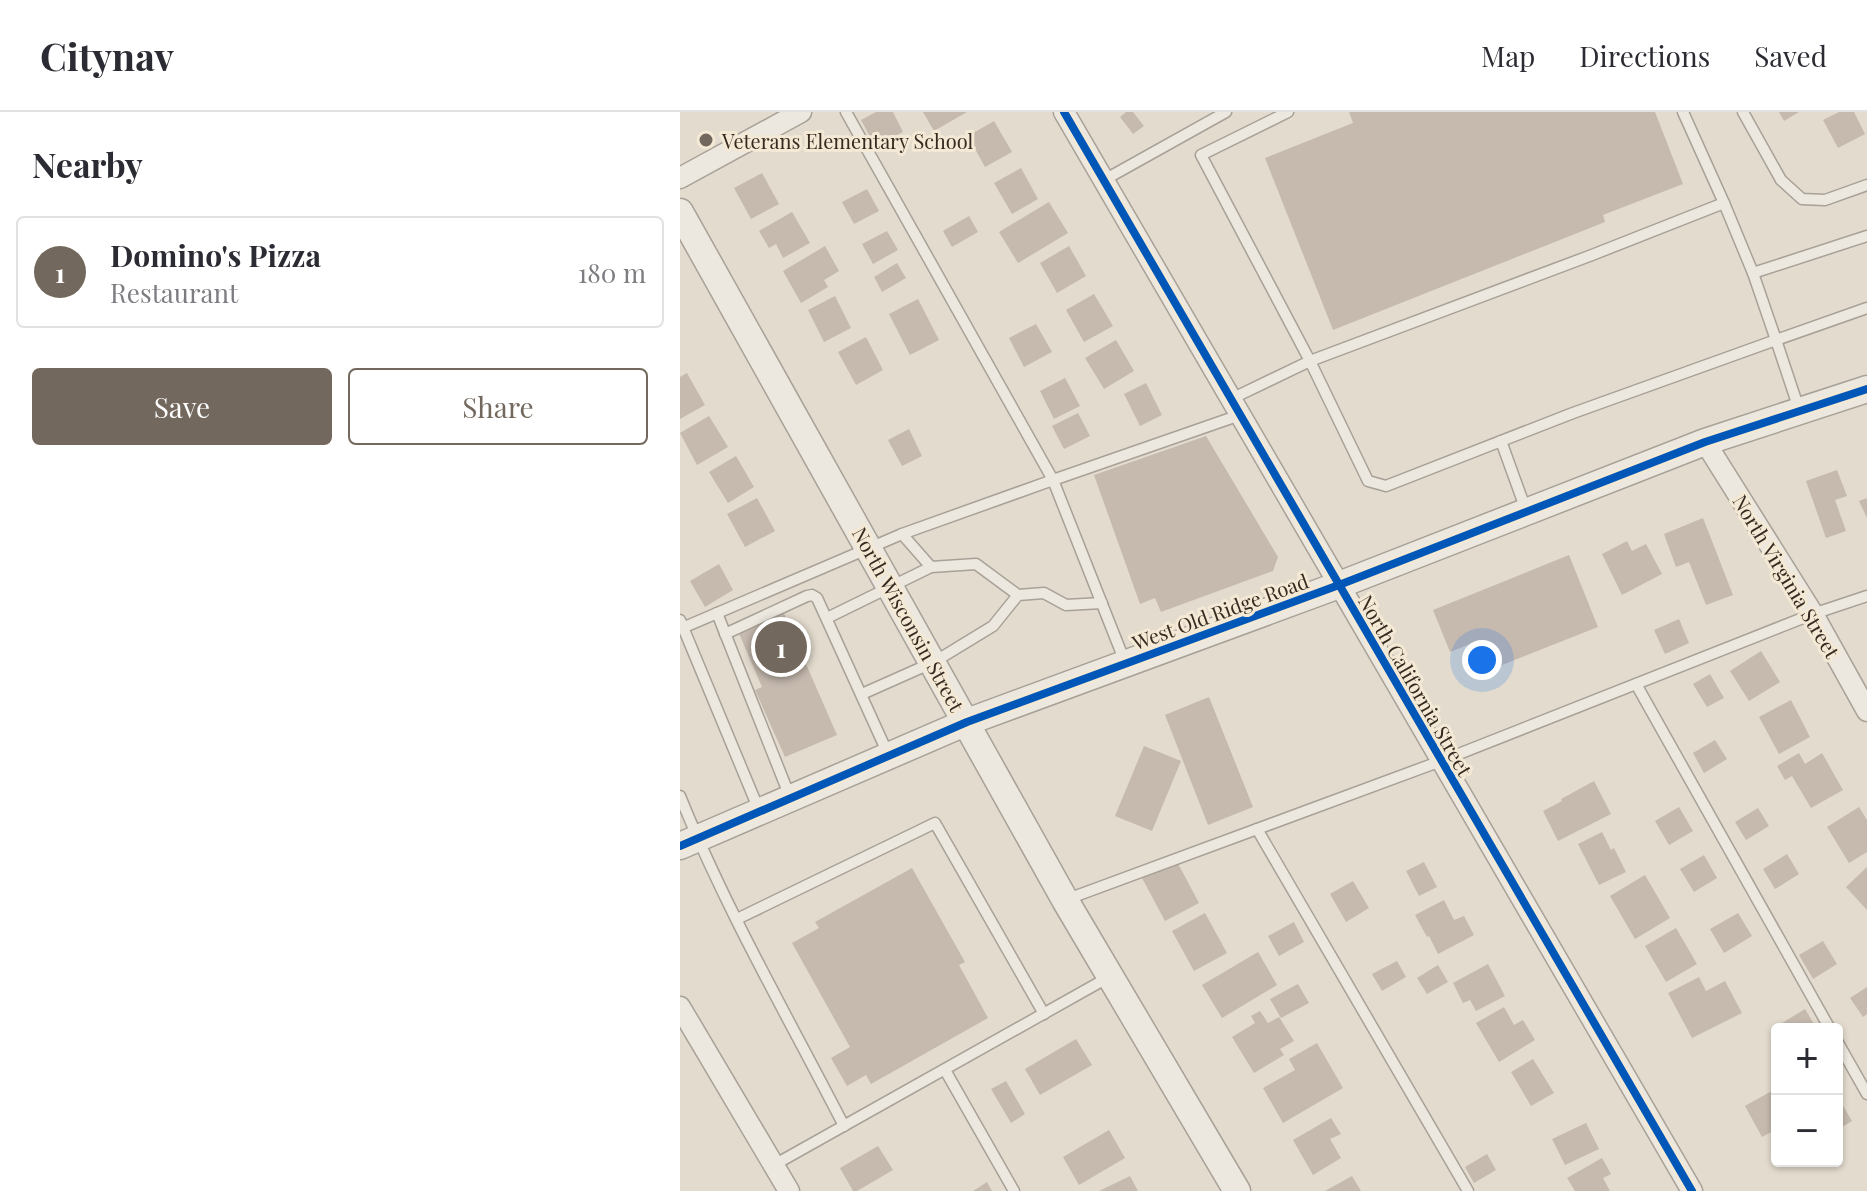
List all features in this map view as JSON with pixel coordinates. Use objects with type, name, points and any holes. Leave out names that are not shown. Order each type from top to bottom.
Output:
[{"type":"street","points":[[680,178],[801,112]]},
{"type":"street","name":"North California Street","points":[[1064,112],[1692,1191]]},
{"type":"street","name":"North Wisconsin Street","points":[[680,212],[1065,900],[1237,1191]]},
{"type":"street","name":"West Old Ridge Road","points":[[689,843],[967,722],[1339,585],[1705,442],[1867,389]]},
{"type":"street","name":"North Virginia Street","points":[[1705,442],[1813,614],[1867,711]]},
{"type":"street","points":[[680,1007],[789,1191]]},
{"type":"lane","points":[[846,112],[1053,480],[1126,663]]},
{"type":"lane","points":[[1104,180],[1226,112]]},
{"type":"lane","points":[[1288,112],[1201,155],[1310,361],[1368,481],[1386,486],[1629,393],[1867,308]]},
{"type":"lane","points":[[1683,112],[1753,273],[1800,411]]},
{"type":"lane","points":[[1743,112],[1781,180],[1802,199],[1825,200],[1867,185]]},
{"type":"lane","points":[[760,812],[681,626],[902,534],[1053,480],[1236,407],[1310,361],[1724,203]]},
{"type":"lane","points":[[1753,273],[1867,236]]},
{"type":"lane","points":[[1501,441],[1526,510]]},
{"type":"lane","points":[[902,534],[931,567]]},
{"type":"lane","points":[[827,618],[931,567],[976,564],[1018,595],[1044,593],[1066,605],[1102,603]]},
{"type":"lane","points":[[862,694],[934,662],[993,626],[1018,595]]},
{"type":"lane","points":[[725,634],[807,596],[817,598],[889,755]]},
{"type":"lane","points":[[1065,900],[1441,761],[1813,614],[1867,596]]},
{"type":"lane","points":[[717,613],[791,799]]},
{"type":"lane","points":[[1636,684],[1827,1023]]},
{"type":"lane","points":[[680,796],[689,843],[737,919],[844,1126]]},
{"type":"lane","points":[[737,919],[935,823],[1044,1014]]},
{"type":"lane","points":[[1257,829],[1468,1191]]},
{"type":"lane","points":[[774,1165],[1111,976]]},
{"type":"lane","points":[[1843,1052],[1867,1094]]},
{"type":"lane","points":[[945,1070],[1014,1191]]},
{"type":"building","points":[[876,112],[893,112],[903,132],[875,146],[861,120]]},
{"type":"building","points":[[923,112],[967,112],[934,131]]},
{"type":"building","points":[[1126,112],[1133,112],[1144,126],[1133,134],[1120,117]]},
{"type":"building","points":[[1349,112],[1655,112],[1683,184],[1603,215],[1605,222],[1333,330],[1265,158],[1353,123]]},
{"type":"building","points":[[1779,112],[1799,112],[1784,121]]},
{"type":"building","points":[[1839,112],[1854,112],[1865,134],[1838,148],[1823,120]]},
{"type":"building","points":[[994,121],[1012,152],[985,167],[968,136]]},
{"type":"building","points":[[1021,168],[1038,199],[1012,214],[994,183]]},
{"type":"building","points":[[762,173],[779,204],[751,219],[734,188]]},
{"type":"building","points":[[867,189],[879,211],[854,224],[842,202]]},
{"type":"building","points":[[1049,202],[1068,233],[1018,263],[999,232]]},
{"type":"building","points":[[792,212],[810,243],[783,258],[776,244],[769,248],[759,231]]},
{"type":"building","points":[[969,216],[978,232],[952,247],[943,231]]},
{"type":"building","points":[[887,231],[898,250],[873,264],[862,244]]},
{"type":"building","points":[[825,246],[839,271],[824,280],[828,287],[801,303],[783,271]]},
{"type":"building","points":[[1069,246],[1086,276],[1057,293],[1040,263]]},
{"type":"building","points":[[897,263],[906,278],[882,292],[874,277]]},
{"type":"building","points":[[1094,294],[1113,326],[1084,342],[1066,310]]},
{"type":"building","points":[[835,296],[851,328],[824,342],[808,310]]},
{"type":"building","points":[[918,299],[939,340],[910,355],[889,314]]},
{"type":"building","points":[[1036,324],[1052,352],[1024,367],[1009,338]]},
{"type":"building","points":[[866,337],[883,370],[856,385],[838,352]]},
{"type":"building","points":[[1116,340],[1134,371],[1104,389],[1085,358]]},
{"type":"building","points":[[687,373],[705,405],[680,419],[680,377]]},
{"type":"building","points":[[1065,378],[1080,406],[1054,419],[1040,391]]},
{"type":"building","points":[[1146,383],[1162,415],[1140,426],[1124,394]]},
{"type":"building","points":[[1078,413],[1090,436],[1064,449],[1052,426]]},
{"type":"building","points":[[709,416],[728,447],[697,465],[680,433]]},
{"type":"building","points":[[909,429],[922,456],[902,466],[888,440]]},
{"type":"building","points":[[1206,436],[1278,557],[1273,571],[1161,612],[1155,598],[1140,604],[1094,475]]},
{"type":"building","points":[[736,456],[754,487],[728,503],[709,472]]},
{"type":"building","points":[[1837,470],[1847,496],[1835,500],[1846,531],[1826,538],[1806,481]]},
{"type":"building","points":[[757,498],[775,531],[745,547],[727,514]]},
{"type":"building","points":[[1867,498],[1867,518],[1859,501]]},
{"type":"building","points":[[1703,518],[1733,595],[1706,605],[1689,562],[1676,567],[1664,534]]},
{"type":"building","points":[[1627,541],[1632,551],[1646,544],[1662,574],[1622,595],[1602,554]]},
{"type":"building","points":[[1569,555],[1598,627],[1487,671],[1475,642],[1450,652],[1433,610]]},
{"type":"building","points":[[719,564],[733,590],[705,607],[690,581]]},
{"type":"building","points":[[782,609],[837,735],[785,757],[755,690],[762,687],[737,629]]},
{"type":"building","points":[[1679,619],[1689,643],[1665,654],[1654,630]]},
{"type":"building","points":[[1761,651],[1780,682],[1749,701],[1730,671]]},
{"type":"building","points":[[1710,674],[1724,698],[1707,707],[1693,684]]},
{"type":"building","points":[[1209,697],[1253,807],[1208,825],[1165,715]]},
{"type":"building","points":[[1791,700],[1810,737],[1779,754],[1759,717]]},
{"type":"building","points":[[1715,740],[1727,759],[1704,773],[1693,753]]},
{"type":"building","points":[[1144,746],[1181,761],[1152,831],[1115,816]]},
{"type":"building","points":[[1799,753],[1805,764],[1822,753],[1843,790],[1811,808],[1792,776],[1785,780],[1777,766]]},
{"type":"building","points":[[1594,781],[1611,814],[1558,841],[1543,811]]},
{"type":"building","points":[[1679,807],[1693,831],[1669,845],[1655,821]]},
{"type":"building","points":[[1859,807],[1867,820],[1867,852],[1849,863],[1827,827]]},
{"type":"building","points":[[1758,808],[1769,826],[1746,840],[1735,822]]},
{"type":"building","points":[[1602,832],[1626,872],[1599,885],[1578,844]]},
{"type":"building","points":[[1787,854],[1799,874],[1775,889],[1763,869]]},
{"type":"building","points":[[1704,855],[1717,878],[1694,892],[1680,869]]},
{"type":"building","points":[[1175,858],[1199,903],[1165,921],[1141,876]]},
{"type":"building","points":[[1424,862],[1437,887],[1419,896],[1406,871]]},
{"type":"building","points":[[1867,867],[1867,910],[1846,887]]},
{"type":"building","points":[[912,868],[965,962],[959,965],[988,1018],[871,1084],[866,1075],[847,1086],[831,1058],[850,1047],[792,943],[819,928],[815,922]]},
{"type":"building","points":[[1645,875],[1670,918],[1635,939],[1610,896]]},
{"type":"building","points":[[1353,881],[1369,908],[1346,922],[1330,894]]},
{"type":"building","points":[[1444,900],[1454,920],[1464,916],[1474,935],[1438,954],[1415,915]]},
{"type":"building","points":[[1205,913],[1227,953],[1194,971],[1172,931]]},
{"type":"building","points":[[1738,913],[1752,936],[1724,953],[1710,929]]},
{"type":"building","points":[[1294,922],[1304,942],[1279,956],[1268,936]]},
{"type":"building","points":[[1676,928],[1697,964],[1666,982],[1645,946]]},
{"type":"building","points":[[1823,941],[1837,964],[1813,979],[1799,955]]},
{"type":"building","points":[[1258,952],[1277,985],[1222,1018],[1202,985]]},
{"type":"building","points":[[1397,961],[1406,977],[1382,991],[1372,974]]},
{"type":"building","points":[[1488,964],[1505,996],[1476,1011],[1470,1000],[1463,1003],[1453,983]]},
{"type":"building","points":[[1438,965],[1448,982],[1427,994],[1417,978]]},
{"type":"building","points":[[1699,977],[1706,991],[1725,981],[1742,1013],[1692,1038],[1668,993]]},
{"type":"building","points":[[1298,984],[1309,1003],[1281,1018],[1270,999]]},
{"type":"building","points":[[1867,987],[1867,1014],[1863,1017],[1850,998]]},
{"type":"building","points":[[1504,1007],[1514,1025],[1523,1020],[1535,1040],[1499,1062],[1476,1023]]},
{"type":"building","points":[[1805,1009],[1813,1023],[1782,1023]]},
{"type":"building","points":[[1260,1011],[1268,1023],[1279,1017],[1294,1041],[1280,1049],[1284,1055],[1254,1073],[1232,1037],[1255,1023],[1251,1016]]},
{"type":"building","points":[[1076,1039],[1092,1065],[1040,1095],[1025,1069]]},
{"type":"building","points":[[1317,1043],[1343,1088],[1283,1123],[1263,1088],[1295,1070],[1289,1059]]},
{"type":"building","points":[[1533,1059],[1554,1093],[1531,1106],[1511,1072]]},
{"type":"building","points":[[1006,1081],[1025,1114],[1011,1123],[991,1089]]},
{"type":"building","points":[[1771,1091],[1771,1132],[1762,1137],[1745,1106]]},
{"type":"building","points":[[1843,1106],[1852,1121],[1843,1126]]},
{"type":"building","points":[[1331,1118],[1341,1134],[1330,1139],[1341,1158],[1313,1175],[1293,1140]]},
{"type":"building","points":[[1586,1123],[1599,1149],[1565,1165],[1552,1139]]},
{"type":"building","points":[[1109,1130],[1125,1158],[1079,1185],[1063,1157]]},
{"type":"building","points":[[878,1146],[893,1170],[853,1191],[840,1168]]},
{"type":"building","points":[[1487,1154],[1496,1170],[1474,1183],[1465,1167]]},
{"type":"building","points":[[1602,1158],[1611,1174],[1603,1178],[1610,1191],[1575,1191],[1567,1178]]},
{"type":"building","points":[[1130,1176],[1138,1191],[1099,1191]]},
{"type":"building","points":[[1352,1176],[1361,1191],[1325,1191]]},
{"type":"building","points":[[987,1182],[992,1191],[973,1191]]},
{"type":"cycle path","points":[[1064,112],[1692,1191]]},
{"type":"cycle path","points":[[680,846],[967,722],[1339,585],[1705,442],[1867,389]]},
{"type":"place","name":"Veterans Elementary School","points":[[706,140]]},
{"type":"place","name":"Domino's Pizza","points":[[781,647]]}]
